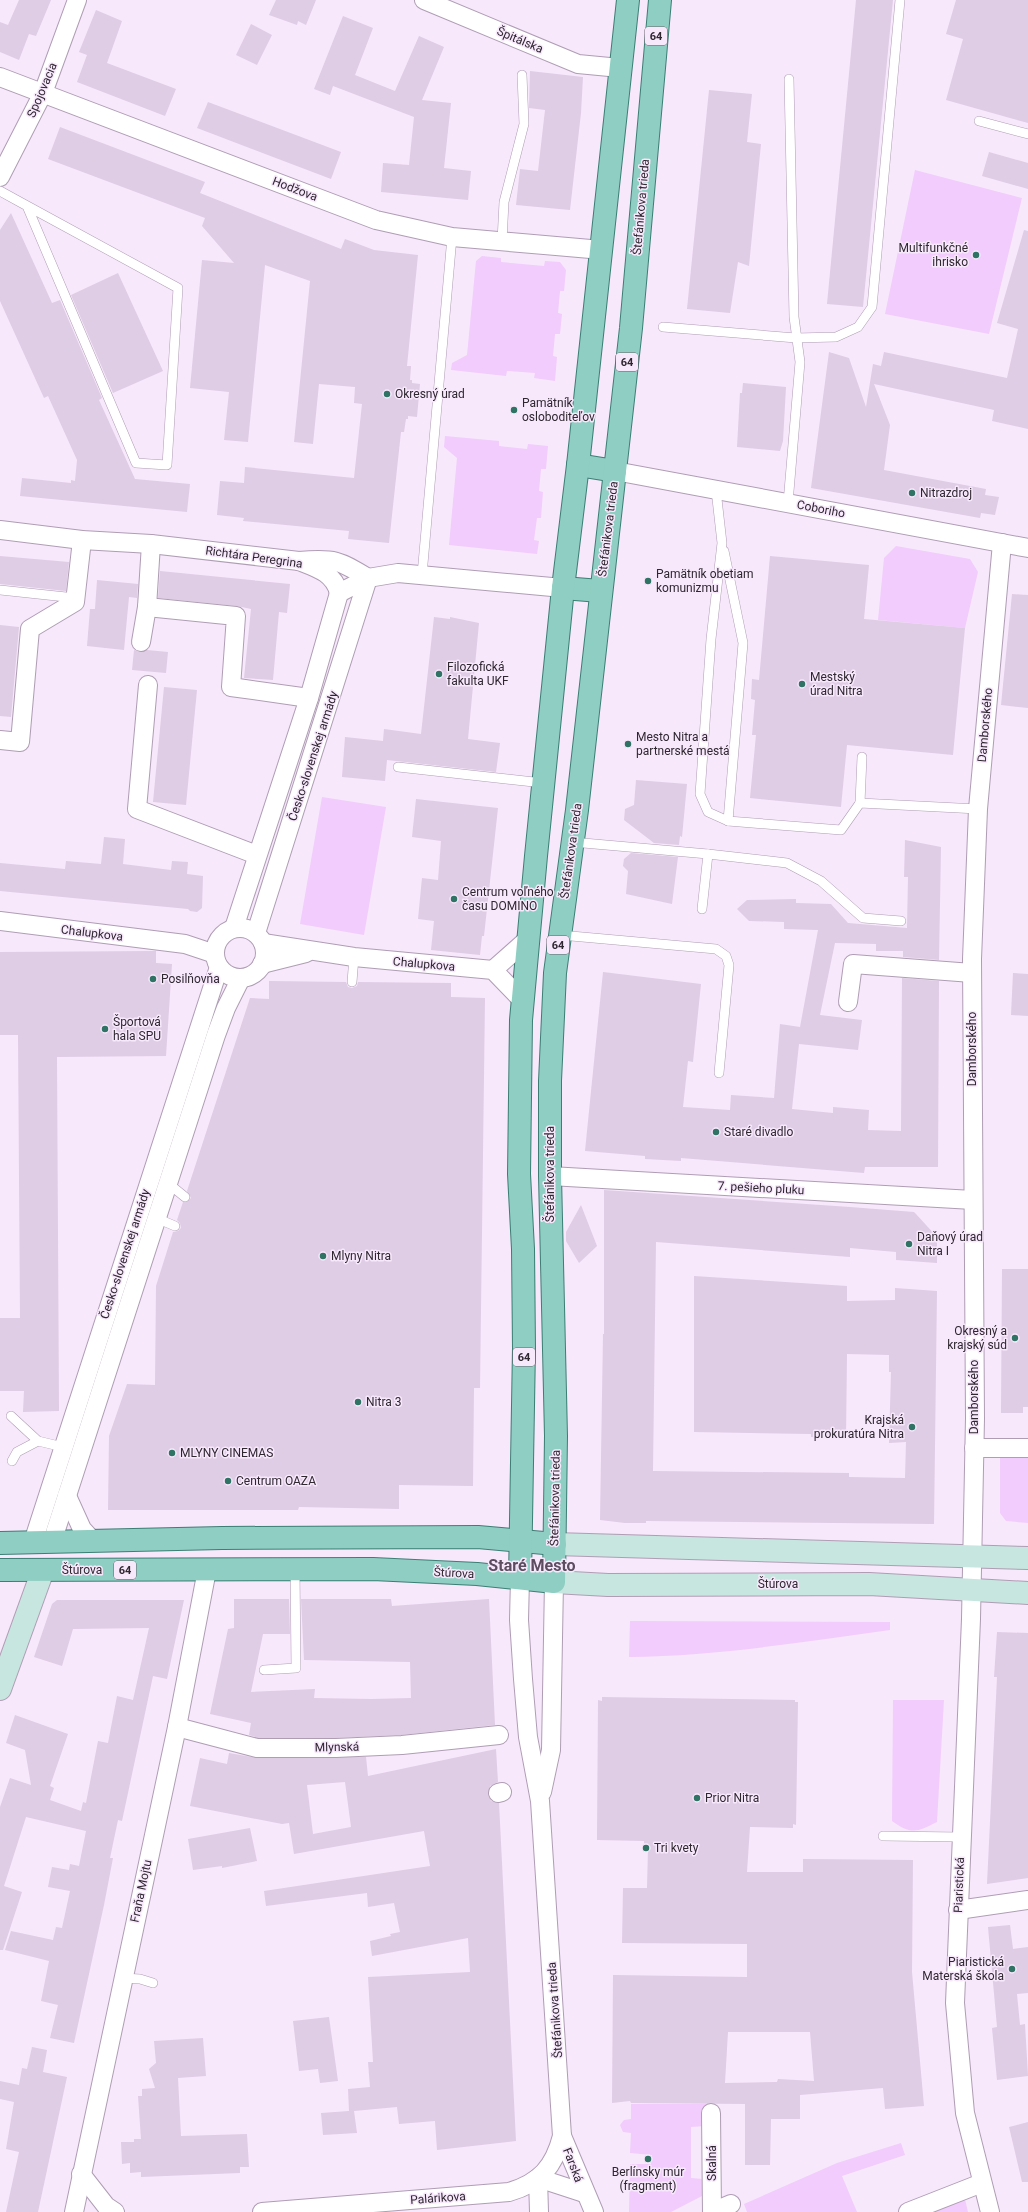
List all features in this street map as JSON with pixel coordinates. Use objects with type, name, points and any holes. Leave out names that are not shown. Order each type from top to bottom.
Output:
[{"type":"main road","name":"64","points":[[520,1578],[524,1348],[523,1249],[519,1174],[518,1107],[523,1001],[563,588],[602,250],[628,0]]},
{"type":"main road","name":"Štefánikova trieda","points":[[554,1582],[556,1436],[550,1176],[552,1021],[559,935],[572,842],[631,328],[652,72],[660,0]]},
{"type":"main road","points":[[620,68],[652,72]]},
{"type":"main road","points":[[578,465],[615,471]]},
{"type":"main road","points":[[563,588],[600,591]]},
{"type":"main road","points":[[519,1174],[550,1176]]},
{"type":"main road","points":[[0,1543],[478,1537],[554,1544],[972,1555],[1028,1558]]},
{"type":"main road","points":[[0,1679],[43,1542]]},
{"type":"main road","name":"Štúrova","points":[[0,1570],[207,1570],[295,1568],[374,1569],[477,1574],[554,1582],[608,1585],[869,1584],[1028,1593]]},
{"type":"main road","points":[[0,1689],[34,1570]]},
{"type":"street","name":"Spojovacia","points":[[0,177],[43,93],[77,0]]},
{"type":"street","name":"Špitálska","points":[[424,0],[578,64],[620,68]]},
{"type":"street","name":"Hodžova","points":[[0,77],[376,220],[452,236],[602,250]]},
{"type":"street","name":"Coboriho","points":[[615,471],[1028,548]]},
{"type":"street","name":"Richtára Peregrina","points":[[0,530],[82,540],[151,544],[299,561],[322,570],[336,582],[339,593]]},
{"type":"street","points":[[0,740],[20,742],[30,630],[75,602],[82,540]]},
{"type":"street","name":"Damborského","points":[[972,1555],[974,1448],[972,973],[978,808],[1002,543]]},
{"type":"street","points":[[141,642],[147,607],[151,544]]},
{"type":"street","points":[[299,561],[324,559],[344,563],[368,578]]},
{"type":"street","points":[[339,593],[368,578],[398,573],[563,588]]},
{"type":"street","name":"Česko-slovenskej armády","points":[[260,938],[368,578]]},
{"type":"street","name":"Česko-slovenskej armády","points":[[43,1542],[63,1447],[147,1188],[222,947],[257,855],[309,698],[339,593]]},
{"type":"street","points":[[147,607],[236,616],[231,687],[309,698]]},
{"type":"street","points":[[148,685],[137,809],[257,855]]},
{"type":"street","name":"Chalupkova","points":[[0,921],[185,944],[222,947]]},
{"type":"street","points":[[242,928],[260,938],[265,957],[262,964],[254,974],[241,978],[225,973],[222,947],[242,928]]},
{"type":"street","name":"Chalupkova","points":[[260,938],[313,951],[354,957],[493,970]]},
{"type":"street","points":[[523,1001],[493,970],[528,939]]},
{"type":"street","name":"Chalupkova","points":[[262,964],[313,951]]},
{"type":"street","points":[[848,1002],[853,964],[972,973]]},
{"type":"street","name":"Česko-slovenskej armády","points":[[43,1542],[67,1496],[156,1218],[169,1184],[219,1028],[226,1008],[241,978]]},
{"type":"street","name":"7. pešieho pluku","points":[[550,1176],[973,1200]]},
{"type":"street","points":[[974,1448],[1028,1448]]},
{"type":"street","points":[[67,1496],[82,1529],[93,1541]]},
{"type":"street","name":"Piaristická","points":[[972,1555],[955,2003],[966,2113],[990,2212]]},
{"type":"street","name":"Fraňa Mojtu","points":[[74,2212],[122,1978],[177,1727],[207,1570]]},
{"type":"street","name":"Štefánikova trieda","points":[[520,1578],[519,1620],[528,1737],[540,1801],[562,2136],[554,2159],[538,2178]]},
{"type":"street","name":"Štefánikova trieda","points":[[540,1801],[551,1750],[554,1582]]},
{"type":"street","name":"Mlynská","points":[[177,1727],[257,1748],[402,1746],[499,1735]]},
{"type":"street","points":[[958,1910],[1028,1900]]},
{"type":"street","name":"Skalná","points":[[711,2114],[712,2212],[731,2204]]},
{"type":"street","name":"Farská","points":[[562,2136],[584,2193],[594,2212]]},
{"type":"street","points":[[81,2174],[106,2206],[115,2212]]},
{"type":"street","points":[[538,2178],[539,2212]]},
{"type":"street","name":"Farská","points":[[538,2178],[584,2193]]},
{"type":"street","name":"Palárikova","points":[[262,2212],[510,2192],[525,2187],[538,2178]]},
{"type":"street","points":[[908,2212],[982,2183]]},
{"type":"lane","points":[[664,327],[796,338],[836,337],[858,327],[872,307],[900,0]]},
{"type":"lane","points":[[502,241],[504,202],[524,124],[522,75]]},
{"type":"lane","points":[[788,503],[800,362],[796,338],[789,79]]},
{"type":"lane","points":[[979,121],[1028,134]]},
{"type":"lane","points":[[0,191],[178,288],[167,465],[136,463],[27,206]]},
{"type":"lane","points":[[422,575],[452,236]]},
{"type":"lane","points":[[716,490],[722,543],[743,643],[728,821]]},
{"type":"lane","points":[[722,543],[711,639],[700,794],[708,812],[728,821],[841,830],[860,803],[862,757]]},
{"type":"lane","points":[[0,590],[66,597]]},
{"type":"lane","points":[[398,767],[543,783]]},
{"type":"lane","points":[[860,803],[978,808]]},
{"type":"lane","points":[[572,842],[708,854],[787,863],[822,880],[863,918],[901,921]]},
{"type":"lane","points":[[702,909],[708,854]]},
{"type":"lane","points":[[559,935],[716,949],[726,956],[729,965],[719,1073]]},
{"type":"lane","points":[[352,982],[354,957]]},
{"type":"lane","points":[[169,1184],[185,1197]]},
{"type":"lane","points":[[147,1188],[156,1218],[175,1226]]},
{"type":"lane","points":[[11,1416],[38,1441],[63,1447]]},
{"type":"lane","points":[[12,1461],[17,1452],[38,1441]]},
{"type":"lane","points":[[264,1670],[296,1668],[295,1568]]},
{"type":"lane","points":[[883,1836],[961,1838]]},
{"type":"lane","points":[[122,1978],[140,1979],[153,1983]]},
{"type":"shaded area","points":[[915,170],[1022,198],[989,334],[885,314]]},
{"type":"shaded area","points":[[482,256],[501,258],[501,262],[544,266],[545,261],[560,262],[566,270],[564,291],[560,291],[558,313],[562,314],[560,334],[555,334],[553,356],[557,357],[555,381],[534,378],[535,373],[507,371],[506,376],[451,370],[452,363],[467,355],[476,261]]},
{"type":"shaded area","points":[[445,436],[499,441],[499,446],[527,449],[528,444],[548,446],[546,469],[541,469],[539,491],[543,492],[541,518],[537,518],[534,540],[539,541],[537,554],[449,545],[457,458],[444,447]]},
{"type":"shaded area","points":[[896,546],[970,559],[978,572],[965,628],[878,620],[884,558]]},
{"type":"shaded area","points":[[322,797],[386,807],[364,935],[300,924]]},
{"type":"shaded area","points":[[1000,1455],[1028,1456],[1028,1523],[1006,1521],[1000,1513]]},
{"type":"shaded area","points":[[630,1621],[890,1622],[890,1630],[792,1644],[727,1651],[629,1657]]},
{"type":"shaded area","points":[[893,1700],[944,1700],[937,1822],[919,1830],[909,1830],[892,1821]]},
{"type":"shaded area","points":[[631,2104],[706,2104],[705,2126],[691,2127],[691,2178],[703,2179],[702,2196],[671,2212],[629,2212],[630,2164],[651,2164],[652,2155],[630,2153],[631,2133],[623,2132],[620,2125],[624,2120],[631,2119]]},
{"type":"shaded area","points":[[901,2143],[905,2155],[842,2176],[857,2212],[747,2212],[744,2204],[837,2163]]},
{"type":"shaded area","points":[[963,2191],[968,2212],[908,2212]]},
{"type":"building","points":[[19,0],[51,0],[36,36],[29,34],[19,60],[0,52],[0,22],[8,25]]},
{"type":"building","points":[[276,0],[316,0],[306,25],[298,21],[297,25],[269,15]]},
{"type":"building","points":[[856,0],[893,0],[863,307],[827,304]]},
{"type":"building","points":[[956,0],[1028,0],[1028,123],[946,100],[963,39],[946,34]]},
{"type":"building","points":[[96,10],[122,21],[107,63],[176,89],[165,116],[77,82],[87,55],[79,52]]},
{"type":"building","points":[[343,16],[373,28],[355,75],[395,91],[419,36],[444,47],[422,100],[451,103],[444,168],[471,171],[468,200],[381,192],[383,163],[409,165],[414,117],[333,86],[330,95],[314,89]]},
{"type":"building","points":[[251,24],[272,35],[257,65],[236,55]]},
{"type":"building","points":[[530,71],[583,77],[581,113],[570,210],[516,205],[520,169],[538,171],[545,110],[529,108]]},
{"type":"building","points":[[709,90],[752,94],[747,142],[761,144],[749,266],[738,262],[730,313],[687,309]]},
{"type":"building","points":[[208,102],[341,152],[331,179],[197,128]]},
{"type":"building","points":[[60,127],[205,182],[200,193],[341,249],[345,239],[374,250],[418,255],[407,366],[411,366],[410,380],[412,380],[412,383],[420,384],[417,417],[408,416],[408,419],[406,419],[404,432],[401,432],[389,543],[348,539],[349,531],[243,521],[244,518],[217,515],[220,481],[244,483],[245,467],[354,478],[362,404],[354,403],[355,387],[319,384],[313,444],[294,442],[310,281],[265,265],[248,442],[224,440],[229,392],[190,388],[202,260],[234,263],[202,226],[205,218],[48,159]]},
{"type":"building","points":[[989,152],[1028,163],[1028,189],[982,176]]},
{"type":"building","points":[[11,213],[52,303],[60,300],[102,398],[99,400],[135,479],[190,484],[187,512],[20,496],[22,478],[71,483],[71,480],[75,481],[77,460],[48,396],[44,398],[0,301],[0,230]]},
{"type":"building","points":[[1024,230],[1028,231],[1028,429],[992,421],[994,410],[874,384],[890,425],[884,470],[986,489],[985,495],[999,497],[995,515],[981,513],[980,518],[811,488],[829,352],[849,358],[866,407],[873,364],[881,366],[884,352],[1007,378],[1018,329],[997,323]]},
{"type":"building","points":[[118,273],[163,371],[113,393],[71,295]]},
{"type":"building","points":[[743,383],[786,387],[783,441],[780,451],[737,447],[740,393],[742,393]]},
{"type":"building","points":[[0,556],[69,562],[66,591],[0,584]]},
{"type":"building","name":"Mestský úrad Nitra","points":[[770,556],[869,565],[864,619],[965,628],[953,755],[847,745],[841,807],[750,798],[756,735],[752,735],[755,700],[751,699],[752,679],[759,680]]},
{"type":"building","points":[[160,571],[290,584],[287,613],[279,612],[273,680],[244,678],[251,609],[237,606],[158,598]]},
{"type":"building","points":[[97,580],[138,584],[137,598],[129,597],[124,650],[87,646],[90,609],[95,609]]},
{"type":"building","points":[[1012,594],[1028,595],[1028,708],[1001,705]]},
{"type":"building","points":[[434,617],[450,619],[450,617],[479,623],[468,739],[500,743],[496,772],[387,760],[385,781],[342,777],[345,737],[383,741],[384,729],[421,734]]},
{"type":"building","points":[[0,625],[19,627],[11,717],[0,716]]},
{"type":"building","points":[[134,650],[140,652],[147,650],[168,652],[166,673],[132,670]]},
{"type":"building","points":[[164,687],[197,690],[186,805],[153,802]]},
{"type":"building","points":[[636,780],[687,784],[682,837],[680,836],[679,845],[654,843],[624,820],[625,809],[634,805]]},
{"type":"building","name":"Centrum voľného času DOMINO","points":[[416,799],[498,808],[484,936],[482,936],[480,955],[431,950],[434,921],[418,919],[422,878],[438,880],[441,841],[412,837]]},
{"type":"building","points":[[104,837],[125,839],[123,864],[171,870],[172,861],[188,862],[187,874],[203,876],[202,908],[197,912],[190,911],[188,909],[0,891],[0,863],[65,869],[66,861],[101,864]]},
{"type":"building","points":[[905,840],[941,847],[939,960],[903,957],[903,951],[876,951],[876,944],[835,943],[820,1015],[862,1020],[858,1050],[799,1044],[792,1109],[833,1113],[833,1107],[869,1110],[868,1130],[901,1131],[902,978],[939,981],[938,1167],[865,1167],[864,1173],[681,1158],[681,1161],[645,1159],[645,1156],[585,1151],[603,972],[701,984],[693,1062],[688,1061],[683,1107],[730,1110],[731,1095],[774,1098],[780,1024],[800,1027],[818,930],[784,929],[784,922],[749,921],[737,909],[747,900],[796,899],[796,903],[831,904],[848,923],[907,928],[908,877],[904,877]]},
{"type":"building","points":[[631,853],[678,857],[672,904],[626,894],[628,871],[623,866],[624,859]]},
{"type":"building","points":[[156,951],[156,963],[172,964],[166,1056],[57,1057],[59,1411],[23,1412],[24,1391],[0,1391],[0,1318],[20,1318],[18,1035],[0,1035],[0,952]]},
{"type":"building","points":[[1013,973],[1028,974],[1028,1016],[1011,1015]]},
{"type":"building","name":"Mlyny Nitra","points":[[269,981],[346,982],[348,987],[352,988],[357,986],[358,982],[451,983],[451,997],[485,998],[480,1388],[474,1388],[473,1486],[399,1485],[399,1509],[299,1507],[298,1510],[108,1510],[109,1436],[127,1384],[155,1385],[156,1286],[173,1232],[178,1231],[181,1228],[180,1223],[177,1220],[183,1202],[187,1202],[191,1198],[187,1191],[250,998],[269,999]]},
{"type":"building","points":[[604,1190],[850,1207],[914,1212],[916,1214],[937,1237],[937,1263],[896,1260],[896,1252],[850,1248],[850,1257],[656,1242],[653,1471],[849,1473],[849,1477],[905,1478],[906,1442],[889,1443],[891,1372],[889,1372],[889,1355],[847,1354],[846,1438],[811,1437],[811,1434],[694,1432],[694,1276],[847,1286],[847,1301],[895,1300],[895,1288],[937,1291],[934,1524],[646,1521],[646,1523],[625,1523],[600,1520],[604,1334]]},
{"type":"building","points":[[581,1205],[597,1246],[579,1263],[566,1241],[566,1232]]},
{"type":"building","name":"Okresný a krajský súd","points":[[1002,1269],[1028,1269],[1028,1407],[1023,1407],[1023,1413],[1001,1413]]},
{"type":"building","points":[[234,1599],[289,1599],[290,1634],[263,1634],[251,1692],[315,1689],[314,1698],[372,1699],[411,1698],[410,1662],[304,1660],[301,1599],[391,1599],[392,1606],[489,1599],[495,1725],[401,1735],[336,1738],[258,1738],[249,1735],[251,1723],[210,1714],[228,1629],[234,1628]]},
{"type":"building","points":[[57,1600],[184,1600],[167,1679],[153,1676],[122,1821],[118,1820],[110,1858],[113,1858],[104,1905],[74,2043],[50,2038],[58,2005],[41,2001],[49,1961],[5,1950],[11,1931],[53,1940],[56,1927],[62,1928],[70,1891],[48,1887],[52,1867],[69,1870],[70,1864],[79,1866],[86,1831],[26,1817],[4,1886],[22,1892],[3,1950],[0,1950],[0,1807],[10,1778],[31,1785],[25,1750],[6,1743],[15,1715],[68,1734],[50,1786],[54,1788],[50,1800],[81,1811],[83,1802],[86,1803],[98,1741],[108,1743],[117,1696],[133,1700],[149,1628],[73,1629],[62,1666],[34,1657],[52,1604]]},
{"type":"building","points":[[997,1632],[1028,1633],[1028,1878],[987,1884],[997,1677],[994,1677]]},
{"type":"building","points":[[602,1697],[795,1700],[795,1702],[798,1702],[796,1825],[793,1824],[793,1828],[750,1827],[747,1872],[803,1872],[803,1859],[913,1860],[912,1972],[924,2106],[885,2109],[883,2088],[800,2095],[800,2119],[771,2119],[770,2165],[745,2165],[745,2104],[631,2103],[630,2101],[612,2103],[613,1975],[747,1977],[747,1944],[622,1943],[623,1888],[647,1888],[648,1849],[644,1849],[644,1841],[597,1840],[598,1700],[602,1701]],"holes":[[[728,2032],[810,2032],[814,2081],[778,2079],[777,2082],[725,2083]]]},
{"type":"building","points":[[496,1749],[498,1782],[490,1786],[488,1795],[491,1801],[499,1803],[516,2141],[437,2150],[435,2121],[399,2124],[397,2107],[354,2111],[357,2133],[323,2135],[321,2113],[349,2111],[348,2089],[370,2087],[368,2062],[373,2062],[368,1977],[470,1972],[468,1938],[372,1956],[370,1941],[391,1936],[390,1934],[400,1932],[394,1903],[368,1907],[367,1893],[266,1906],[264,1891],[430,1866],[424,1831],[294,1854],[289,1823],[282,1824],[190,1806],[200,1758],[227,1764],[229,1753],[257,1758],[366,1757],[368,1776]],"holes":[[[345,1782],[351,1827],[313,1834],[307,1785]]]},
{"type":"building","points":[[250,1828],[257,1861],[222,1868],[222,1866],[193,1870],[188,1839]]},
{"type":"building","points":[[1010,1925],[1013,1949],[1028,1947],[1028,1993],[1017,1994],[1020,2025],[1025,2024],[1028,2076],[997,2080],[992,2028],[997,2027],[988,1927]]},
{"type":"building","points":[[329,2017],[338,2081],[320,2083],[318,2069],[299,2071],[293,2021]]},
{"type":"building","points":[[203,2038],[206,2076],[178,2078],[181,2136],[247,2134],[249,2167],[240,2167],[240,2173],[141,2177],[141,2172],[130,2173],[130,2163],[122,2164],[121,2142],[134,2142],[134,2139],[141,2139],[138,2096],[142,2096],[142,2089],[155,2088],[149,2069],[156,2063],[154,2041]]},
{"type":"building","points":[[32,2047],[47,2050],[43,2072],[67,2077],[38,2212],[6,2212],[19,2152],[6,2149],[14,2102],[0,2099],[0,2081],[19,2085],[22,2068],[27,2069]]},
{"type":"building","points":[[1028,2122],[1028,2182],[1022,2182],[1009,2127]]},
{"type":"place","name":"Multifunkčné ihrisko","points":[[976,255]]},
{"type":"place","name":"Okresný úrad","points":[[387,394]]},
{"type":"place","name":"Pamätník osloboditeľov","points":[[514,410]]},
{"type":"place","name":"Nitrazdroj","points":[[912,493]]},
{"type":"place","name":"Pamätník obetiam komunizmu","points":[[648,581]]},
{"type":"place","name":"Filozofická fakulta UKF","points":[[439,674]]},
{"type":"place","name":"Mestský úrad Nitra","points":[[802,684]]},
{"type":"place","name":"Mesto Nitra a partnerské mestá","points":[[628,744]]},
{"type":"place","name":"Centrum voľného času DOMINO","points":[[454,899]]},
{"type":"place","name":"Posilňovňa","points":[[153,979]]},
{"type":"place","name":"Športová hala SPU","points":[[105,1029]]},
{"type":"place","name":"Staré divadlo","points":[[716,1132]]},
{"type":"place","name":"Daňový úrad Nitra I","points":[[909,1244]]},
{"type":"place","name":"Mlyny Nitra","points":[[323,1256]]},
{"type":"place","name":"Okresný a krajský súd","points":[[1015,1338]]},
{"type":"place","name":"Nitra 3","points":[[358,1402]]},
{"type":"place","name":"Krajská prokuratúra Nitra","points":[[912,1427]]},
{"type":"place","name":"MLYNY CINEMAS","points":[[172,1453]]},
{"type":"place","name":"Centrum OAZA","points":[[228,1481]]},
{"type":"place","name":"Prior Nitra","points":[[697,1798]]},
{"type":"place","name":"Tri kvety","points":[[646,1848]]},
{"type":"place","name":"Piaristická Materská škola","points":[[1012,1969]]},
{"type":"place","name":"Berlínsky múr (fragment)","points":[[648,2159]]},
{"type":"district","name":"Staré Mesto","points":[[532,1565]]}]
